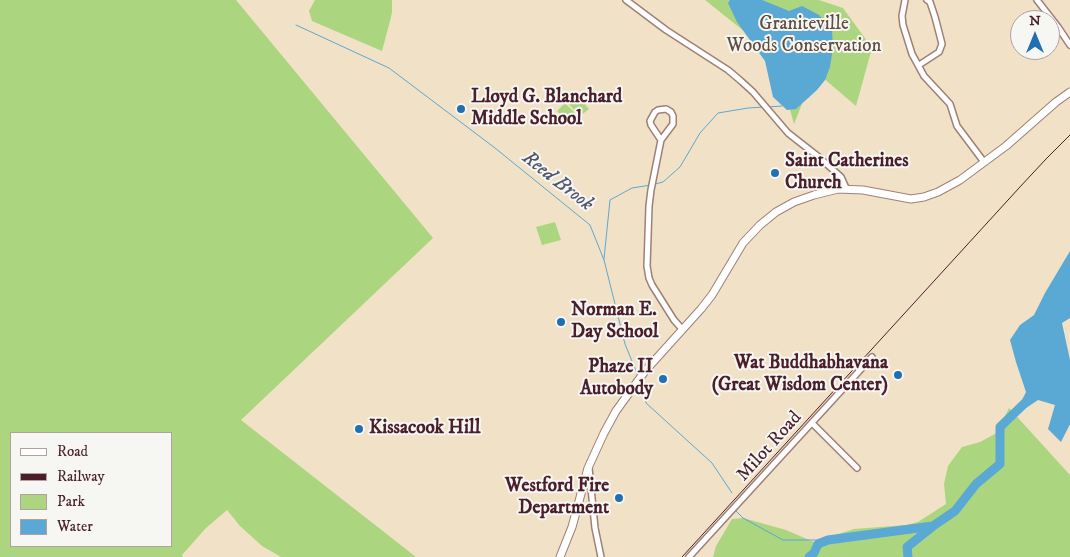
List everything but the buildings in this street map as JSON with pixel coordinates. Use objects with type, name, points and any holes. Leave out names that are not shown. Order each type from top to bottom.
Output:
[{"type":"main road","points":[[560,557],[572,527],[588,468],[613,417],[639,378],[712,295],[743,243],[760,225],[776,212],[794,202],[838,189],[863,190],[912,199],[938,192],[960,180],[1006,146],[1070,92]]},
{"type":"street","points":[[626,0],[666,30],[728,70],[754,92],[788,133],[841,177],[846,188]]},
{"type":"street","points":[[905,0],[902,16],[903,26],[912,54],[924,76],[950,104],[957,126],[984,162]]},
{"type":"street","points":[[919,65],[939,52],[942,44],[936,17],[930,2],[927,0]]},
{"type":"street","points":[[1037,0],[1070,45]]},
{"type":"street","points":[[661,140],[651,126],[650,120],[655,112],[666,109],[673,116],[673,124],[661,140],[651,190],[647,266],[652,285],[674,320],[682,329]]},
{"type":"street","name":"Milot Road","points":[[689,557],[872,357]]},
{"type":"street","points":[[812,423],[857,468]]},
{"type":"street","points":[[588,468],[594,528],[600,557]]},
{"type":"green space","points":[[0,0],[236,0],[433,238],[241,420],[416,557],[281,557],[262,546],[240,526],[227,510],[206,528],[182,555],[183,557],[0,557]]},
{"type":"green space","points":[[315,0],[392,0],[392,12],[382,51],[312,21],[309,11]]},
{"type":"green space","name":"Graniteville Woods Conservation","points":[[705,0],[819,0],[843,8],[872,48],[856,106],[815,71],[794,124],[775,56]]},
{"type":"green space","points":[[576,94],[589,109],[580,116],[567,102]]},
{"type":"green space","points":[[565,103],[579,117],[570,125],[557,111]]},
{"type":"green space","points":[[555,222],[561,240],[542,245],[536,227]]},
{"type":"green space","points":[[1009,408],[1070,475],[1070,557],[713,557],[716,546],[732,519],[743,518],[786,530],[814,542],[854,529],[906,525],[918,522],[946,504],[944,484],[948,466],[962,447],[980,442],[1004,429],[1004,418]]},
{"type":"water","name":"Graniteville Woods Conservation","points":[[730,0],[762,0],[789,11],[802,6],[819,15],[832,30],[833,48],[830,67],[825,80],[796,109],[787,110],[773,97],[765,61],[737,22],[728,3]]},
{"type":"water","points":[[1070,251],[1070,318],[1062,323],[1070,360],[1070,424],[1061,442],[1048,429],[1055,405],[1038,400],[1023,410],[1019,406],[1026,392],[1010,340],[1020,325],[1034,315]]},
{"type":"waterway","name":"Reed Brook","points":[[296,25],[389,68],[495,148],[590,225],[604,260],[625,344],[638,376]]},
{"type":"waterway","points":[[768,107],[782,106]]},
{"type":"waterway","points":[[655,184],[663,182],[680,167],[700,133],[718,113],[764,107]]},
{"type":"waterway","points":[[604,259],[610,200],[632,188],[651,185]]},
{"type":"waterway","name":"Reed Brook","points":[[641,382],[646,403],[712,463],[732,493]]},
{"type":"waterway","points":[[809,557],[814,553],[818,544],[828,540],[933,526],[955,511],[976,484],[1000,464],[1000,427],[1028,400]]},
{"type":"waterway","points":[[736,511],[743,518],[783,540],[828,540]]},
{"type":"waterway","points":[[908,557],[907,547],[932,527]]},
{"type":"railway","points":[[682,557],[1019,188],[1070,135]]},
{"type":"place","name":"Lloyd G. Blanchard Middle School","points":[[461,109]]},
{"type":"place","name":"Saint Catherines Church","points":[[775,173]]},
{"type":"place","name":"Norman E. Day School","points":[[561,322]]},
{"type":"place","name":"Wat Buddhabhavana (Great Wisdom Center)","points":[[898,375]]},
{"type":"place","name":"Phaze II Autobody","points":[[663,379]]},
{"type":"place","name":"Kissacook Hill","points":[[359,429]]},
{"type":"place","name":"Westford Fire Department","points":[[619,498]]}]
